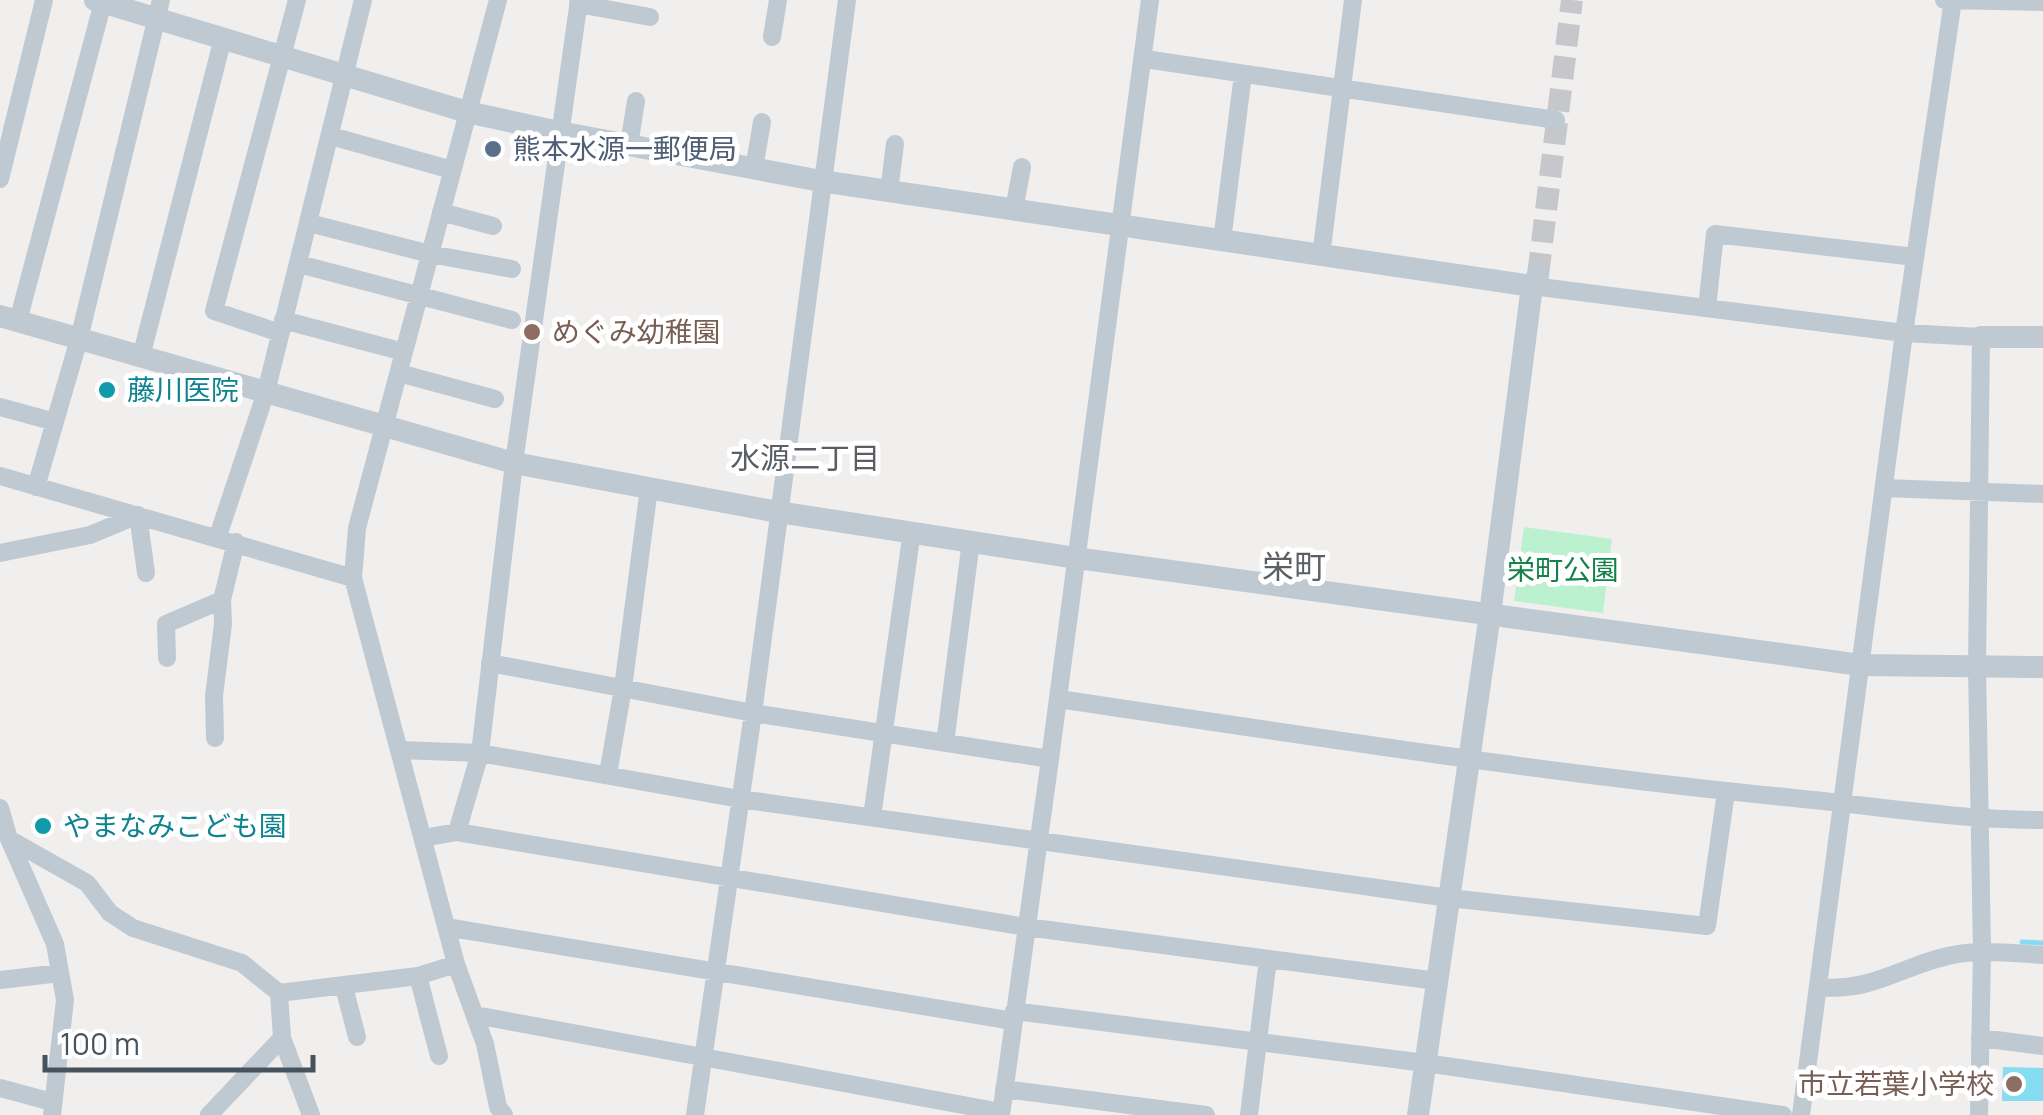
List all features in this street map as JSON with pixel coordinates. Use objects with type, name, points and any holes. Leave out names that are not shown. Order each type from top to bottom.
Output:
[{"type":"street","points":[[0,180],[44,0]]},
{"type":"street","points":[[297,0],[214,310],[404,352]]},
{"type":"street","points":[[215,738],[214,696],[223,624],[227,539],[332,136],[363,0]]},
{"type":"street","points":[[498,0],[358,528],[353,578],[456,964],[485,1044],[498,1107],[504,1115]]},
{"type":"street","points":[[772,38],[778,0]]},
{"type":"street","points":[[695,1115],[753,713],[846,0]]},
{"type":"street","points":[[474,1015],[1001,1114],[1150,0]]},
{"type":"street","points":[[1321,256],[1353,0]]},
{"type":"street","points":[[1944,0],[2043,2]]},
{"type":"street","points":[[1801,1115],[1904,333],[1953,0]]},
{"type":"street","points":[[2043,338],[1904,333],[1706,308],[1535,280],[1321,256],[821,182],[467,112],[223,38],[158,9],[99,1],[9,318],[514,463],[778,512],[1076,558],[1861,665],[2043,667]]},
{"type":"street","points":[[457,832],[480,753],[514,463],[578,2],[650,17]]},
{"type":"street","points":[[36,487],[79,339],[158,9]]},
{"type":"street","points":[[141,357],[223,38]]},
{"type":"street","points":[[1145,59],[1556,120]]},
{"type":"street","points":[[1222,241],[1243,74]]},
{"type":"street","points":[[629,145],[636,102]]},
{"type":"street","points":[[754,169],[762,122]]},
{"type":"street","points":[[332,136],[452,170]]},
{"type":"street","points":[[889,191],[896,144]]},
{"type":"street","points":[[1014,210],[1022,167]]},
{"type":"street","points":[[441,212],[493,226]]},
{"type":"street","points":[[309,223],[430,254],[512,269]]},
{"type":"street","points":[[1706,308],[1715,234],[1916,257]]},
{"type":"street","points":[[299,264],[512,320]]},
{"type":"street","points":[[1418,1115],[1535,280]]},
{"type":"street","points":[[1979,1115],[1982,951],[1977,666],[1981,337]]},
{"type":"street","points":[[399,373],[495,399]]},
{"type":"street","points":[[0,407],[55,422]]},
{"type":"street","points":[[0,476],[353,578]]},
{"type":"street","points":[[608,774],[649,488]]},
{"type":"street","points":[[1885,488],[2043,494]]},
{"type":"street","points":[[0,553],[90,535],[138,514]]},
{"type":"street","points":[[138,514],[146,574]]},
{"type":"street","points":[[872,817],[912,532]]},
{"type":"street","points":[[945,743],[970,541]]},
{"type":"street","points":[[167,658],[166,624],[222,600]]},
{"type":"street","points":[[490,663],[753,713],[1050,759]]},
{"type":"street","points":[[1058,700],[1726,792],[1978,820],[2043,820]]},
{"type":"street","points":[[400,750],[480,753],[740,799],[1449,898],[1707,926],[1726,792]]},
{"type":"street","points":[[0,808],[9,839],[55,944],[65,1000],[52,1109],[0,1088]]},
{"type":"street","points":[[423,838],[457,832],[1026,927],[1437,981]]},
{"type":"street","points":[[9,839],[86,882],[110,914],[133,928],[242,962],[279,993],[418,976],[456,964]]},
{"type":"street","points":[[446,927],[1014,1016],[1425,1063],[1783,1115]]},
{"type":"street","points":[[1819,988],[1868,985],[1943,957],[1982,951],[2043,955]]},
{"type":"street","points":[[1249,1115],[1268,959]]},
{"type":"street","points":[[0,980],[60,973]]},
{"type":"street","points":[[418,976],[438,1056]]},
{"type":"street","points":[[344,987],[357,1037]]},
{"type":"street","points":[[279,993],[282,1038],[311,1115]]},
{"type":"street","points":[[209,1115],[282,1038]]},
{"type":"street","points":[[1980,1038],[2043,1046]]},
{"type":"street","points":[[1004,1088],[1206,1115]]},
{"type":"green space","name":"栄町公園","points":[[1524,527],[1612,539],[1603,613],[1514,601]]},
{"type":"water","points":[[2003,1067],[2043,1068],[2043,1101],[2002,1101]]},
{"type":"waterway","points":[[2022,942],[2043,943]]},
{"type":"tunnel","points":[[1538,275],[1572,0]]},
{"type":"place","name":"熊本水源一郵便局","points":[[493,149]]},
{"type":"place","name":"めぐみ幼稚園","points":[[532,332]]},
{"type":"place","name":"藤川医院","points":[[107,390]]},
{"type":"place","name":"やまなみこども園","points":[[43,826]]},
{"type":"place","name":"市立若葉小学校","points":[[2014,1084]]},
{"type":"district","name":"水源二丁目","points":[[805,459]]},
{"type":"district","name":"栄町","points":[[1294,567]]}]
